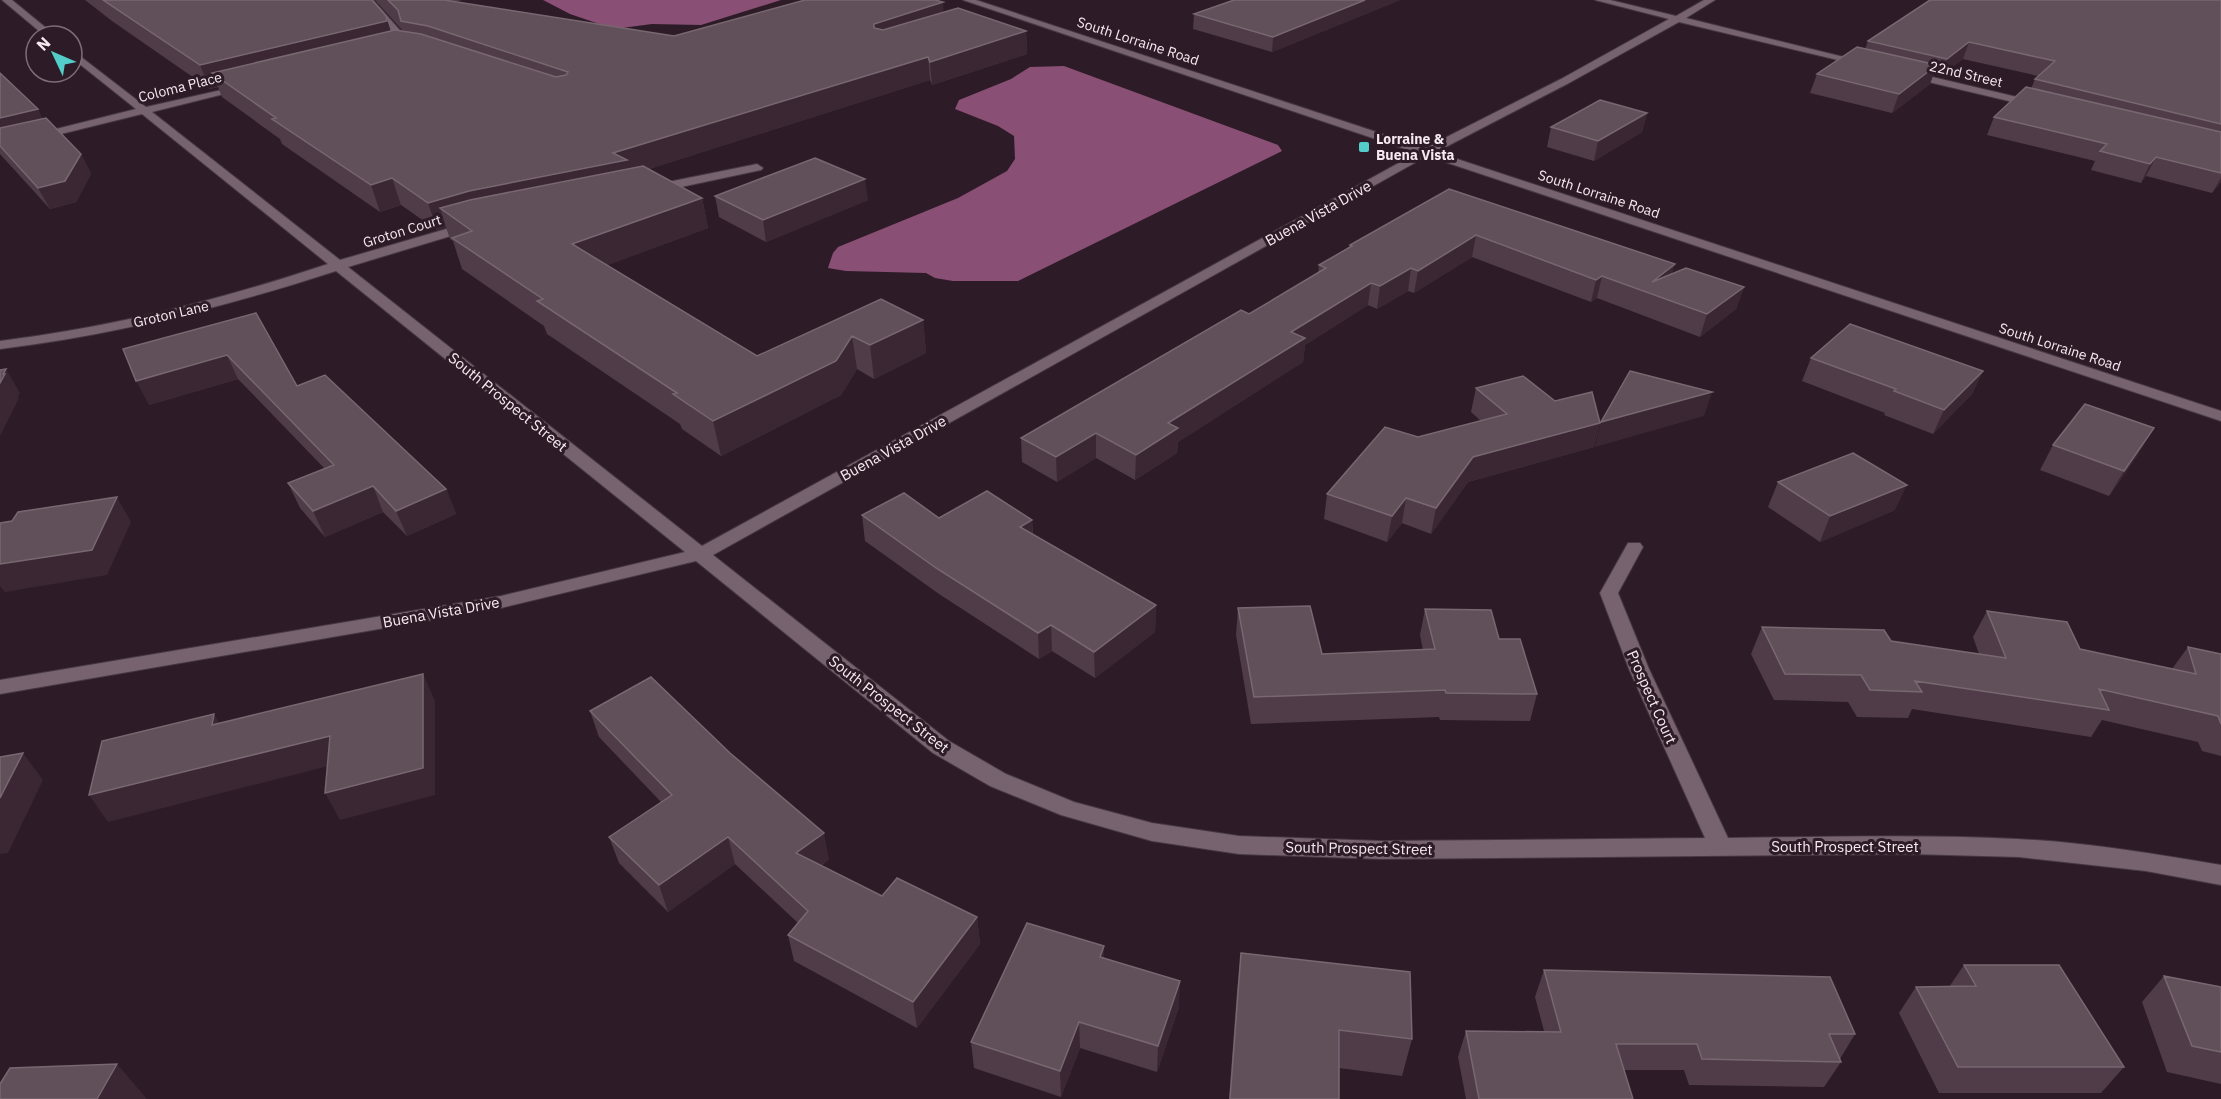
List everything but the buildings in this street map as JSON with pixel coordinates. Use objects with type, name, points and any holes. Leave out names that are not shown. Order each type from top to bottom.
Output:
[{"type":"street","points":[[6,0],[36,24]]},
{"type":"street","points":[[368,0],[400,36],[402,49]]},
{"type":"street","name":"South Lorraine Road","points":[[968,0],[2221,416]]},
{"type":"street","points":[[1599,0],[1876,66]]},
{"type":"street","name":"Buena Vista Drive","points":[[0,687],[501,602],[699,555],[1427,152],[1564,81],[1711,0]]},
{"type":"street","points":[[983,17],[1002,11]]},
{"type":"street","name":"South Prospect Street","points":[[84,63],[941,747],[998,780],[1069,809],[1152,832],[1239,845],[1381,850],[1910,845],[2019,848],[2146,862],[2221,875]]},
{"type":"street","name":"22nd Street","points":[[1898,72],[2053,109]]},
{"type":"street","name":"Coloma Place","points":[[0,146],[256,83]]},
{"type":"street","points":[[641,191],[757,168]]},
{"type":"street","name":"Groton Court","points":[[339,267],[416,241],[478,224]]},
{"type":"street","name":"Groton Lane","points":[[0,345],[98,330],[166,316],[339,267]]},
{"type":"street","name":"Prospect Court","points":[[1634,547],[1609,593],[1639,669],[1720,847]]},
{"type":"shaded area","points":[[543,0],[781,0],[701,25],[652,24],[614,29],[570,14]]},
{"type":"shaded area","points":[[1064,66],[1278,145],[1282,151],[1018,281],[953,281],[935,278],[926,273],[846,271],[828,268],[833,253],[838,247],[958,198],[1007,171],[1015,159],[1014,136],[998,126],[955,109],[959,100],[1011,79],[1030,67]]},
{"type":"place","name":"Lorraine & Buena Vista","points":[[1364,147]]}]
